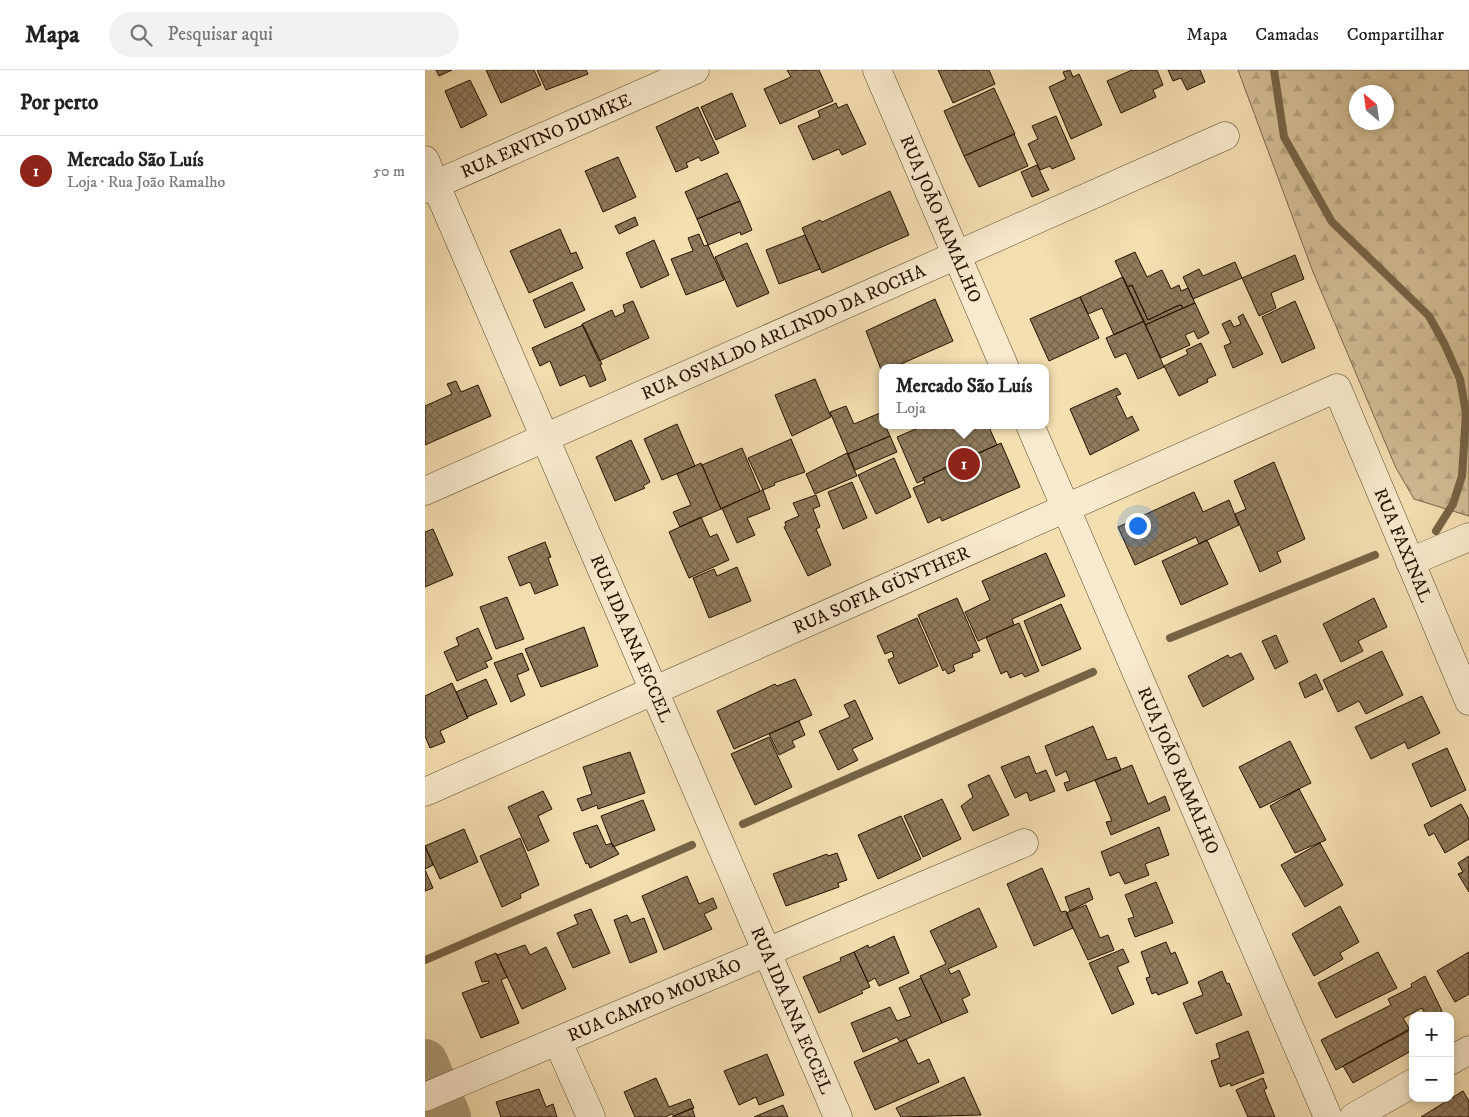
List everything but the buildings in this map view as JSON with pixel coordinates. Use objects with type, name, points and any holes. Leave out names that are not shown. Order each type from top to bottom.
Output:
[{"type":"street","name":"RUA ERVINO DUMKE","points":[[428,178],[695,70]]},
{"type":"street","name":"RUA JOÃO RAMALHO","points":[[877,70],[1003,364]]},
{"type":"street","name":"RUA OSVALDO ARLINDO DA ROCHA","points":[[425,491],[1225,136]]},
{"type":"street","name":"RUA IDA ANA ECCEL","points":[[428,178],[545,438],[838,1117]]},
{"type":"street","name":"RUA SOFIA GÜNTHER","points":[[425,792],[1337,388]]},
{"type":"street","name":"RUA FAXINAL","points":[[1337,388],[1469,701]]},
{"type":"street","name":"RUA JOÃO RAMALHO","points":[[1032,429],[1328,1117]]},
{"type":"street","points":[[1410,562],[1469,537]]},
{"type":"street","name":"RUA CAMPO MOURÃO","points":[[425,1098],[1024,843]]},
{"type":"street","points":[[559,1042],[591,1117]]},
{"type":"street","points":[[1454,1059],[1469,1050]]},
{"type":"street","points":[[1354,1117],[1409,1085]]},
{"type":"green space","points":[[1238,70],[1469,70],[1469,516],[1414,499],[1396,468],[1313,272]]},
{"type":"waterway","points":[[1274,70],[1284,137],[1332,222],[1429,316],[1445,345],[1460,379],[1466,413],[1462,476],[1453,504],[1436,531]]},
{"type":"waterway","points":[[1170,638],[1375,555]]},
{"type":"waterway","points":[[743,824],[1093,672]]},
{"type":"waterway","points":[[425,960],[692,845]]},
{"type":"waterway","points":[[425,1062],[448,1117]]},
{"type":"place","name":"Mercado São Luís","points":[[964,464]]}]
